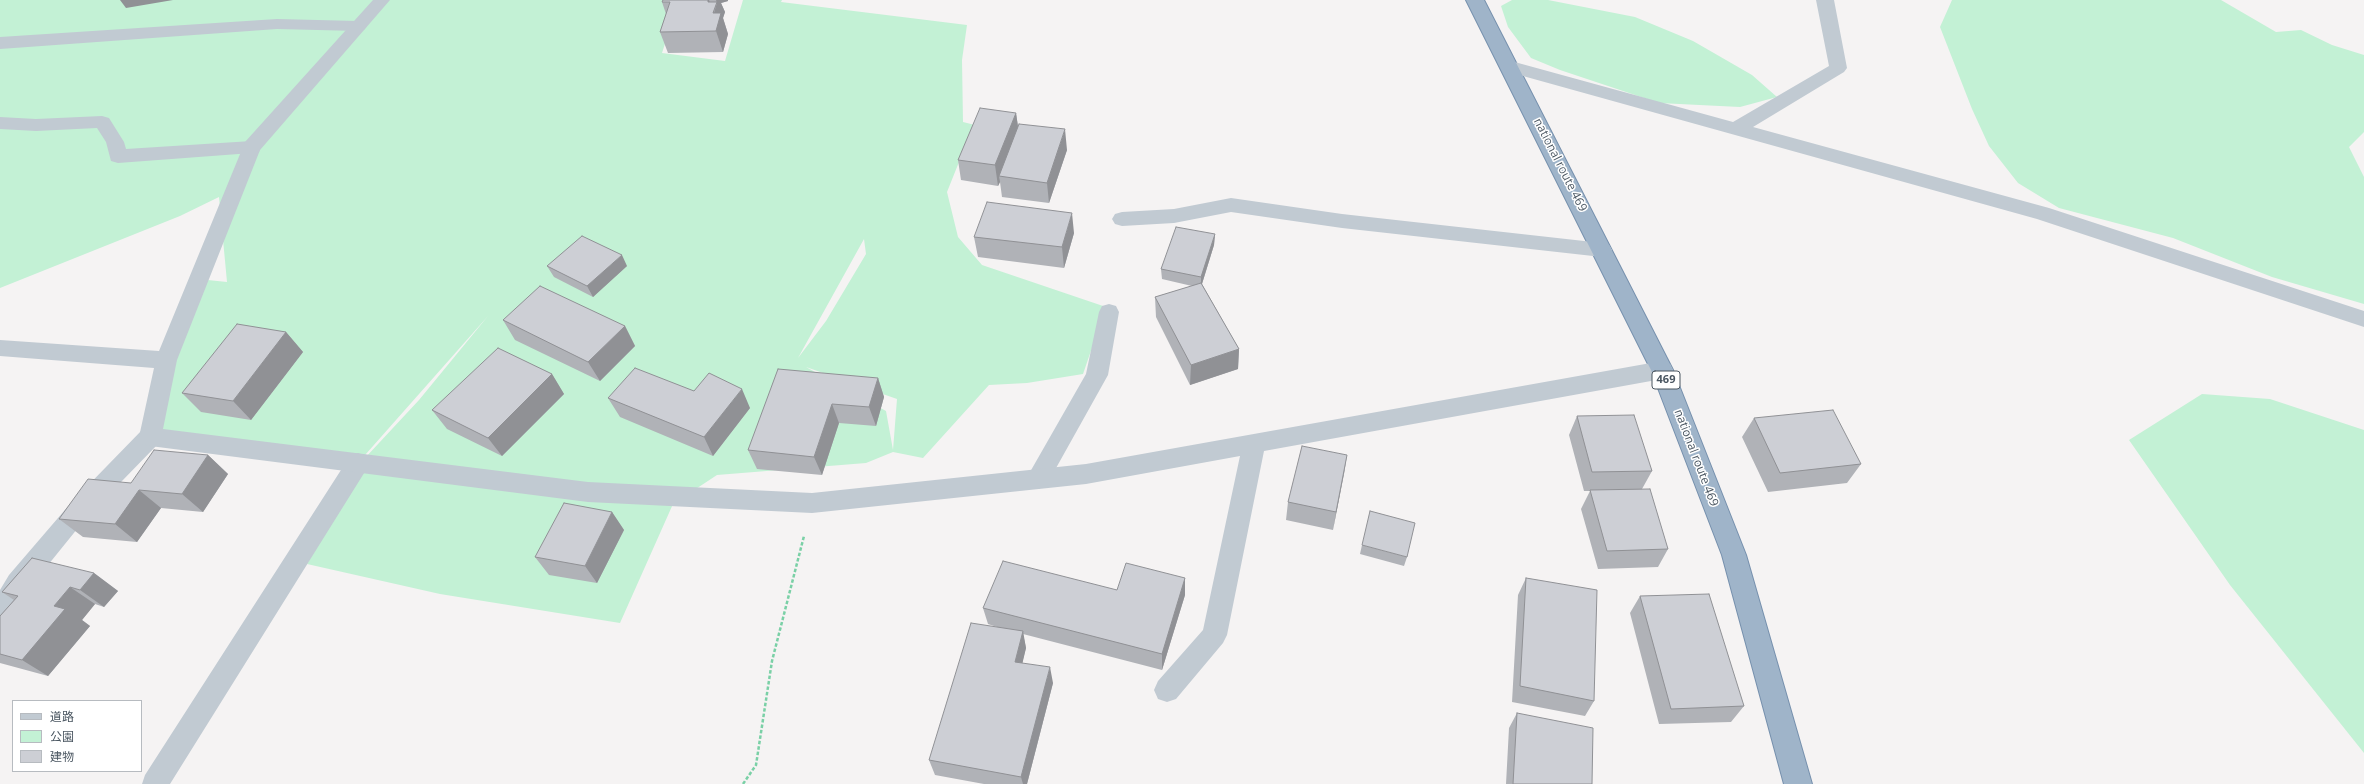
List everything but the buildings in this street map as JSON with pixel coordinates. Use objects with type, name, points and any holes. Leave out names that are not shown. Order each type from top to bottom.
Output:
[{"type":"highway","name":"national route 469","points":[[1475,0],[1511,67],[1662,370],[1734,555],[1798,784]]},
{"type":"street","points":[[0,611],[18,583],[78,511],[150,437],[166,360],[252,147],[382,0]]},
{"type":"street","points":[[1737,128],[1838,68],[1825,0]]},
{"type":"street","points":[[0,44],[277,24],[358,26]]},
{"type":"street","points":[[1511,67],[2042,213],[2364,319]]},
{"type":"street","points":[[0,123],[36,125],[102,122],[115,142],[118,156],[252,147]]},
{"type":"street","points":[[1122,219],[1174,216],[1231,205],[1342,221],[1602,250]]},
{"type":"street","points":[[1038,479],[1097,376],[1109,312]]},
{"type":"street","points":[[0,348],[166,360]]},
{"type":"street","points":[[150,437],[588,492],[812,503],[1086,474],[1662,370]]},
{"type":"street","points":[[1167,690],[1214,635],[1254,443]]},
{"type":"street","points":[[155,784],[358,463]]},
{"type":"path","points":[[743,784],[756,765],[772,661],[812,503]]},
{"type":"green space","points":[[0,0],[679,0],[662,53],[725,61],[743,0],[782,0],[781,2],[967,25],[962,60],[963,122],[979,126],[961,157],[947,192],[958,237],[982,265],[1106,307],[1083,374],[1027,383],[989,385],[923,458],[893,452],[866,463],[717,475],[673,504],[620,623],[440,594],[307,564],[365,458],[419,400],[488,316],[358,463],[150,437],[198,279],[227,282],[219,197],[180,216],[0,288]],"holes":[[[864,239],[866,254],[826,321],[798,358]],[[806,367],[897,399],[893,450],[886,411]]]},
{"type":"green space","points":[[1512,0],[1548,0],[1635,17],[1693,41],[1752,75],[1777,97],[1740,107],[1659,103],[1560,70],[1531,58],[1508,27],[1501,6]]},
{"type":"green space","points":[[1952,0],[2221,0],[2276,32],[2301,30],[2332,45],[2364,55],[2364,132],[2349,147],[2364,177],[2364,304],[2272,277],[2173,238],[2059,208],[2018,183],[1989,146],[1972,109],[1940,27]]},
{"type":"green space","points":[[2202,394],[2270,399],[2364,430],[2364,753],[2230,585],[2129,440]]}]
